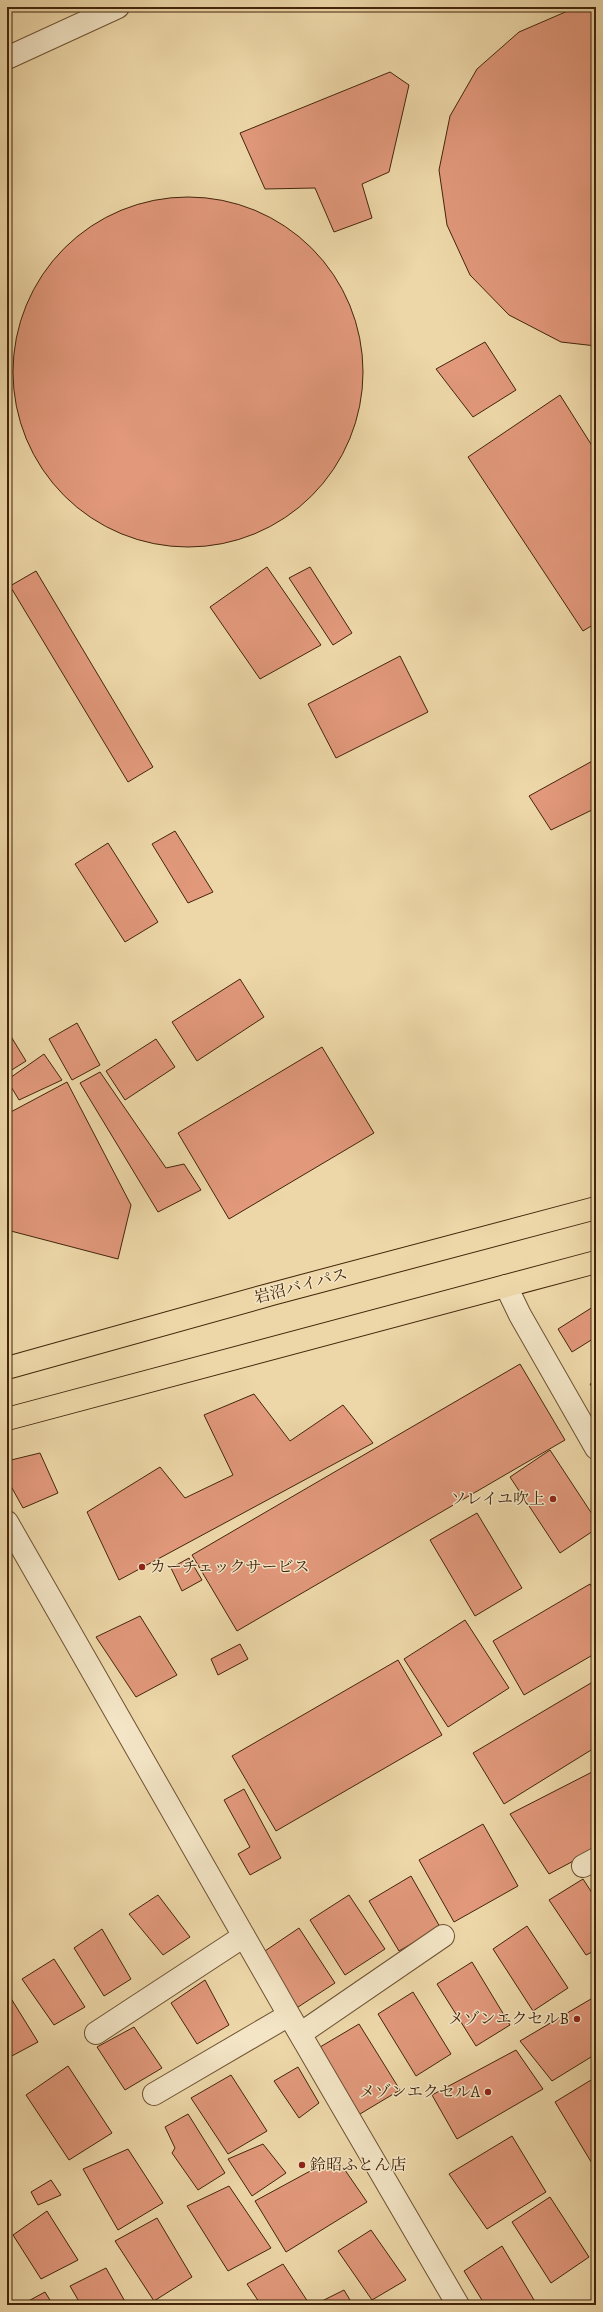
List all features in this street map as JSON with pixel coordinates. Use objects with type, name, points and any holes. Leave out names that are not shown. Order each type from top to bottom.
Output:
[{"type":"highway","name":"岩沼バイパス","points":[[7,1368],[272,1294],[596,1208]]},
{"type":"highway","points":[[7,1419],[596,1262]]},
{"type":"street","points":[[7,58],[118,7]]},
{"type":"street","points":[[506,1286],[520,1315],[596,1448]]},
{"type":"street","points":[[7,1522],[289,2015],[458,2305]]},
{"type":"street","points":[[96,2033],[244,1936]]},
{"type":"street","points":[[300,2034],[443,1936]]},
{"type":"street","points":[[154,2094],[289,2015]]},
{"type":"building","points":[[596,8],[596,346],[561,342],[509,315],[470,275],[447,225],[439,170],[450,116],[477,69],[519,32],[570,10]]},
{"type":"building","points":[[390,72],[409,85],[389,172],[362,184],[372,218],[334,232],[315,188],[265,189],[240,133]]},
{"type":"building","points":[[188,197],[222,200],[255,210],[285,226],[312,248],[334,275],[350,305],[360,338],[363,372],[360,406],[350,439],[334,469],[312,496],[285,518],[255,534],[222,544],[188,547],[154,544],[121,534],[91,518],[64,496],[42,469],[26,439],[16,406],[13,372],[16,338],[26,305],[42,275],[64,248],[91,226],[121,210],[154,200]]},
{"type":"building","points":[[485,342],[516,390],[473,417],[436,369]]},
{"type":"building","points":[[560,395],[596,452],[596,623],[583,631],[468,457]]},
{"type":"building","points":[[267,567],[321,645],[260,679],[210,607]]},
{"type":"building","points":[[310,567],[352,633],[333,645],[289,578]]},
{"type":"building","points":[[36,571],[153,767],[128,782],[10,586]]},
{"type":"building","points":[[400,656],[428,712],[336,758],[308,704]]},
{"type":"building","points":[[596,759],[596,808],[551,830],[529,796]]},
{"type":"building","points":[[175,831],[213,892],[188,903],[152,844]]},
{"type":"building","points":[[108,843],[158,922],[125,942],[75,864]]},
{"type":"building","points":[[240,979],[264,1017],[197,1061],[172,1022]]},
{"type":"building","points":[[77,1023],[100,1065],[72,1080],[49,1039]]},
{"type":"building","points":[[7,1030],[26,1061],[7,1073]]},
{"type":"building","points":[[156,1039],[175,1067],[125,1100],[106,1071]]},
{"type":"building","points":[[322,1047],[374,1133],[229,1219],[178,1133]]},
{"type":"building","points":[[44,1054],[62,1080],[19,1100],[7,1080]]},
{"type":"building","points":[[100,1072],[166,1168],[184,1164],[201,1190],[158,1212],[80,1083]]},
{"type":"building","points":[[67,1082],[131,1205],[118,1259],[7,1230],[7,1114]]},
{"type":"building","points":[[596,1305],[596,1337],[572,1352],[558,1329]]},
{"type":"building","points":[[520,1364],[565,1440],[237,1631],[192,1555]]},
{"type":"building","points":[[596,1381],[596,1393],[590,1384]]},
{"type":"building","points":[[254,1394],[290,1441],[343,1405],[373,1443],[119,1580],[87,1512],[160,1467],[185,1498],[233,1475],[204,1415]]},
{"type":"building","name":"ソレイユ吹上","points":[[550,1450],[596,1520],[596,1529],[560,1553],[510,1477]]},
{"type":"building","points":[[40,1453],[58,1493],[23,1508],[7,1479],[7,1461]]},
{"type":"building","points":[[477,1513],[522,1588],[475,1616],[430,1540]]},
{"type":"building","points":[[189,1558],[202,1580],[182,1591],[171,1568]]},
{"type":"building","points":[[590,1584],[596,1595],[596,1653],[524,1695],[493,1641]]},
{"type":"building","points":[[140,1616],[177,1675],[136,1697],[96,1637]]},
{"type":"building","points":[[465,1620],[509,1688],[448,1727],[404,1659]]},
{"type":"building","points":[[240,1644],[248,1659],[218,1675],[211,1659]]},
{"type":"building","points":[[398,1660],[442,1735],[276,1831],[232,1756]]},
{"type":"building","points":[[596,1680],[596,1747],[504,1804],[473,1753]]},
{"type":"building","points":[[596,1770],[596,1849],[549,1874],[510,1814]]},
{"type":"building","points":[[244,1789],[281,1858],[250,1875],[238,1854],[250,1847],[224,1800]]},
{"type":"building","points":[[483,1824],[518,1886],[454,1922],[419,1860]]},
{"type":"building","points":[[411,1876],[440,1927],[399,1951],[369,1901]]},
{"type":"building","points":[[583,1879],[596,1899],[596,1950],[586,1955],[549,1900]]},
{"type":"building","points":[[158,1895],[190,1937],[163,1955],[129,1914]]},
{"type":"building","points":[[349,1895],[385,1949],[345,1975],[310,1920]]},
{"type":"building","points":[[527,1926],[568,1988],[533,2011],[493,1949]]},
{"type":"building","points":[[299,1928],[335,1983],[295,2009],[259,1955]]},
{"type":"building","points":[[102,1929],[131,1979],[104,1996],[74,1948]]},
{"type":"building","points":[[54,1959],[85,2007],[54,2025],[22,1979]]},
{"type":"building","points":[[472,1962],[510,2025],[476,2046],[437,1984]]},
{"type":"building","points":[[596,1964],[596,1974],[591,1967]]},
{"type":"building","points":[[205,1980],[229,2025],[197,2044],[171,2003]]},
{"type":"building","points":[[7,1992],[38,2042],[8,2058],[7,2057]]},
{"type":"building","points":[[413,1992],[451,2054],[416,2076],[378,2014]]},
{"type":"building","name":"メゾンエクセルB","points":[[596,1996],[596,2054],[552,2081],[520,2041]]},
{"type":"building","points":[[359,2024],[400,2090],[355,2117],[315,2050]]},
{"type":"building","points":[[134,2027],[162,2068],[125,2090],[97,2047]]},
{"type":"building","name":"メゾンエクセルA","points":[[516,2050],[543,2089],[457,2139],[432,2095]]},
{"type":"building","points":[[68,2066],[112,2133],[69,2160],[26,2095]]},
{"type":"building","points":[[298,2067],[319,2103],[299,2118],[274,2081]]},
{"type":"building","points":[[231,2075],[267,2131],[228,2154],[191,2098]]},
{"type":"building","points":[[596,2077],[596,2170],[555,2102]]},
{"type":"building","points":[[188,2114],[225,2173],[198,2190],[172,2153],[175,2148],[165,2127]]},
{"type":"building","points":[[512,2136],[546,2192],[487,2229],[449,2174]]},
{"type":"building","points":[[263,2144],[286,2173],[252,2196],[228,2159]]},
{"type":"building","points":[[128,2149],[163,2203],[118,2230],[83,2169]]},
{"type":"building","points":[[336,2157],[367,2202],[286,2252],[255,2201]]},
{"type":"building","points":[[51,2180],[61,2195],[38,2205],[31,2192]]},
{"type":"building","points":[[229,2186],[271,2248],[228,2271],[187,2206]]},
{"type":"building","points":[[550,2197],[589,2257],[551,2283],[512,2222]]},
{"type":"building","points":[[47,2211],[78,2260],[41,2279],[13,2235]]},
{"type":"building","points":[[157,2218],[192,2277],[154,2301],[115,2241]]},
{"type":"building","points":[[371,2230],[406,2280],[372,2300],[338,2251]]},
{"type":"building","points":[[502,2246],[534,2300],[525,2305],[485,2305],[464,2271]]},
{"type":"building","points":[[283,2264],[310,2305],[261,2305],[247,2284]]},
{"type":"building","points":[[106,2268],[127,2305],[81,2305],[70,2286]]},
{"type":"building","points":[[344,2290],[353,2305],[324,2305],[322,2301]]},
{"type":"building","points":[[45,2292],[53,2305],[21,2305]]},
{"type":"place","name":"ソレイユ吹上","points":[[553,1499]]},
{"type":"place","name":"カーチェックサービス","points":[[142,1567]]},
{"type":"place","name":"メゾンエクセルB","points":[[577,2019]]},
{"type":"place","name":"メゾンエクセルA","points":[[488,2092]]},
{"type":"place","name":"鈴昭ふとん店","points":[[302,2165]]}]
